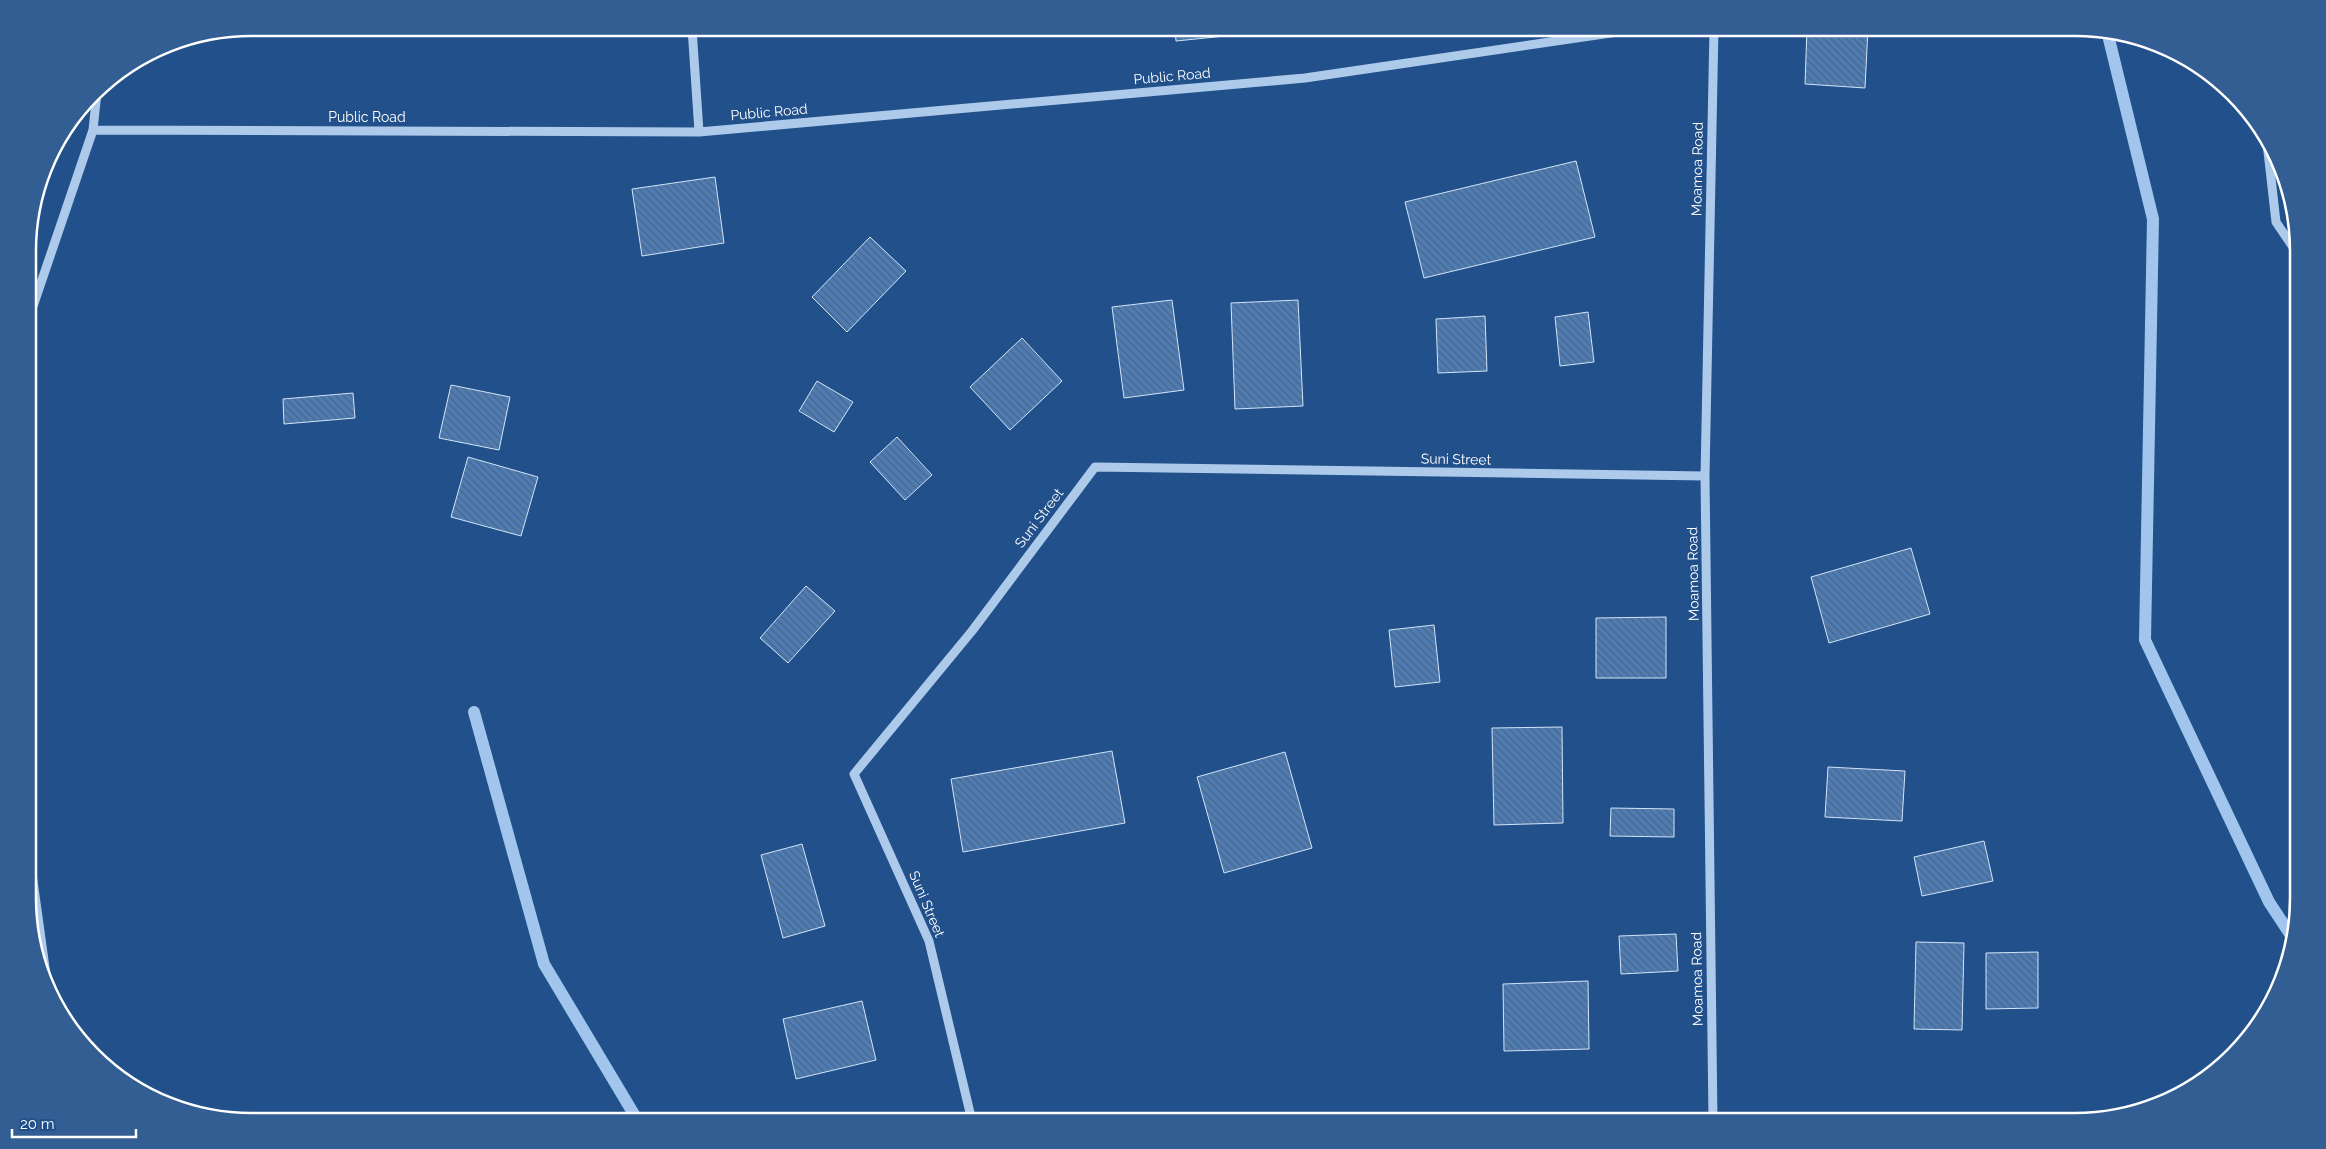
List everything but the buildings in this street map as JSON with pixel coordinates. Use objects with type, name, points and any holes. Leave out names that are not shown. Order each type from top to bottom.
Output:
[{"type":"street","points":[[693,36],[700,132]]},
{"type":"street","name":"Public Road","points":[[94,130],[700,132],[1305,78],[1591,36]]},
{"type":"street","name":"Moamoa Road","points":[[1713,1113],[1705,476],[1714,36]]},
{"type":"street","points":[[36,298],[94,130],[96,102]]},
{"type":"street","points":[[2269,158],[2276,222],[2289,242]]},
{"type":"street","name":"Suni Street","points":[[970,1113],[929,941],[854,774],[972,631],[1095,467],[1705,476]]},
{"type":"street","points":[[37,908],[42,946]]},
{"type":"waterway","points":[[2109,39],[2153,219],[2145,640],[2269,902],[2287,930]]},
{"type":"waterway","points":[[474,712],[544,964],[633,1113]]}]
